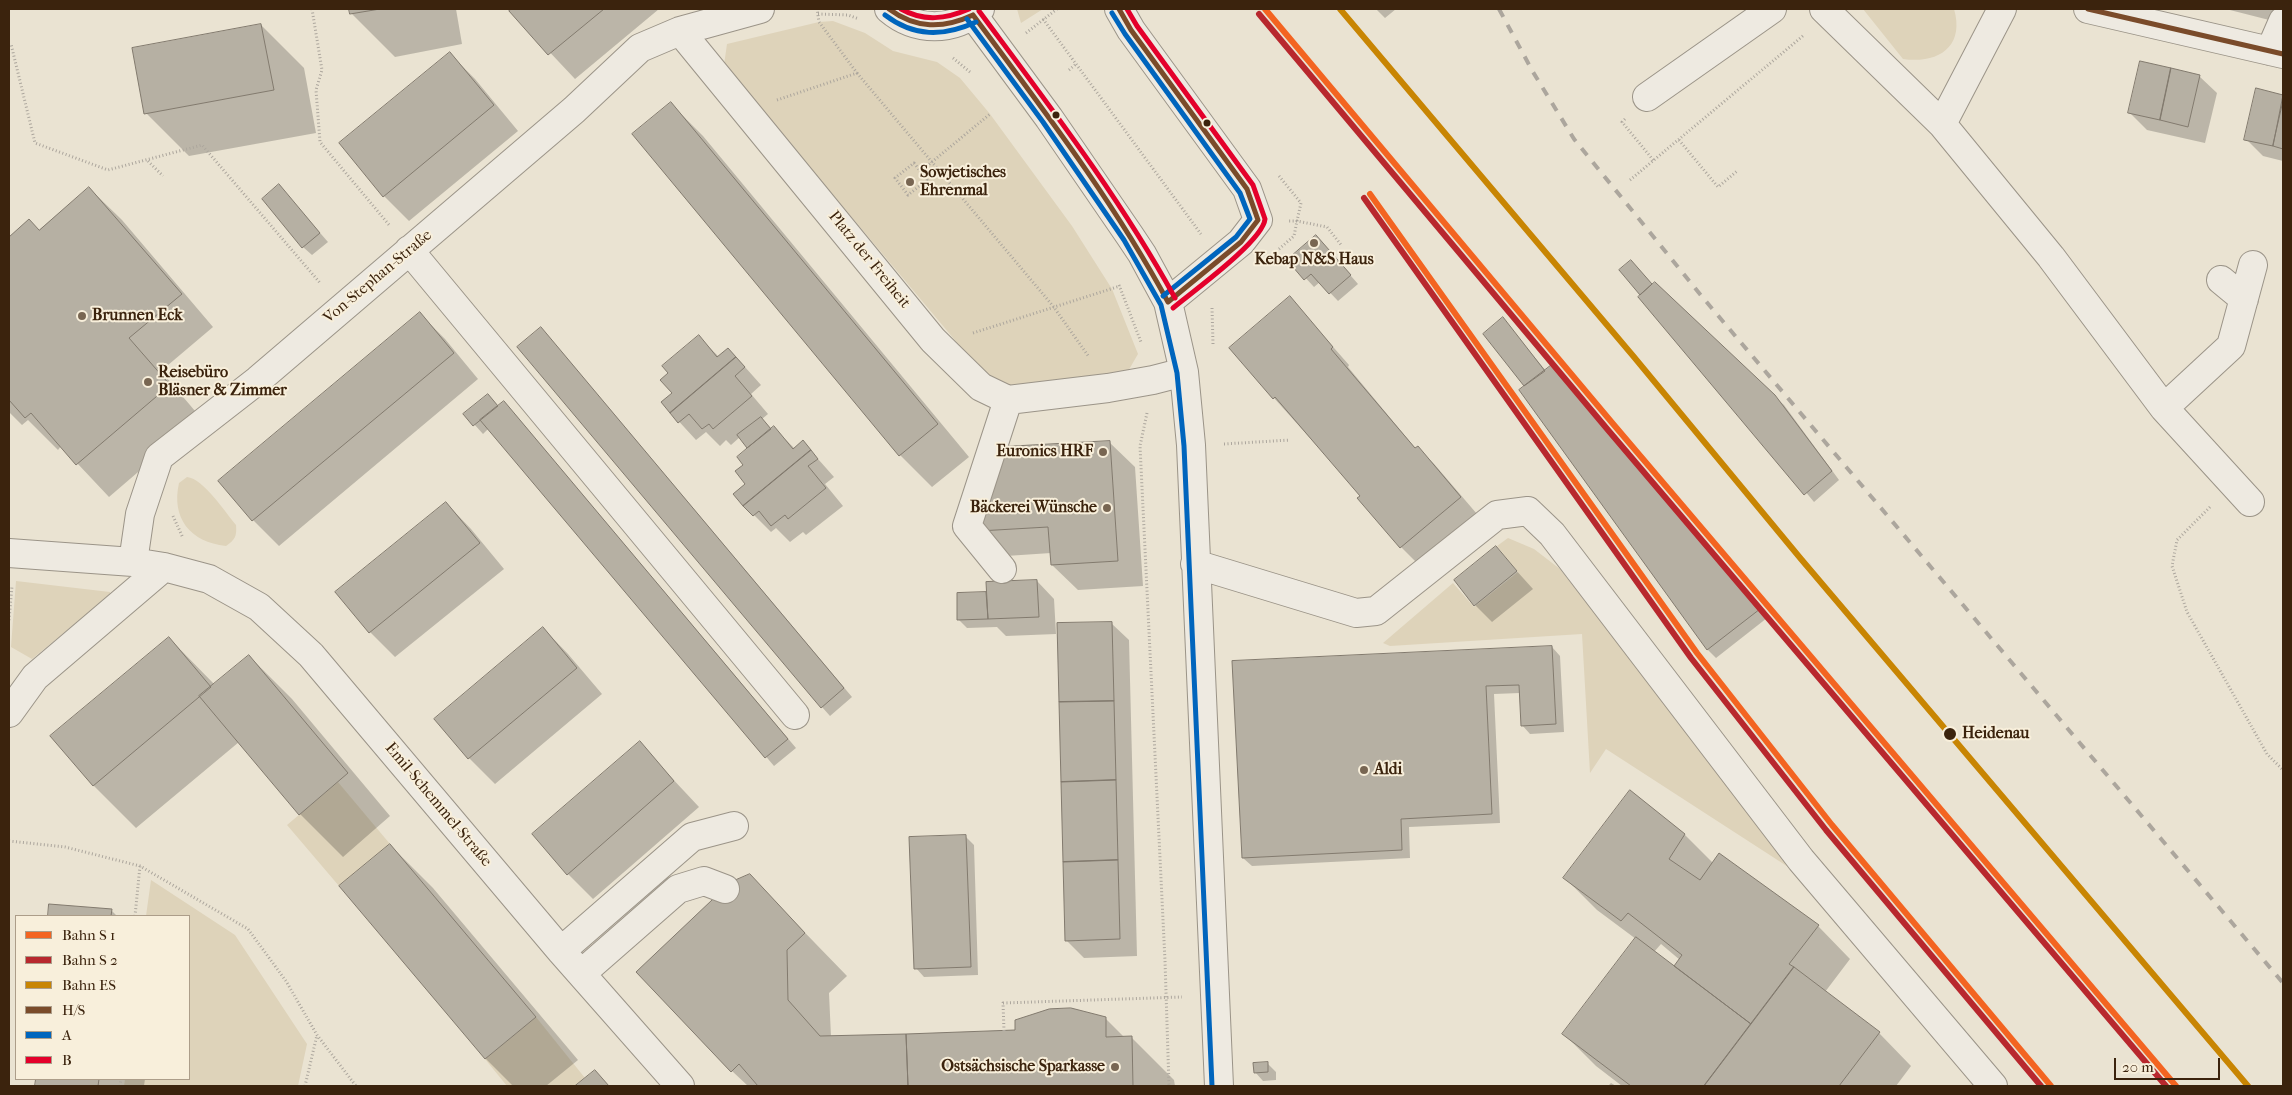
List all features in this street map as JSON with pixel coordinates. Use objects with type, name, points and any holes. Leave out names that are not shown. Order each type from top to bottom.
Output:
[{"type":"street","points":[[680,30],[760,9]]},
{"type":"street","points":[[889,9],[912,23],[928,27],[943,27],[959,22],[976,12],[1134,242],[1168,302],[1184,372],[1191,445],[1219,1086]]},
{"type":"street","points":[[1119,9],[1131,30],[1247,189],[1258,220],[1241,242],[1168,302]]},
{"type":"street","points":[[1648,97],[1772,9]]},
{"type":"street","points":[[1942,124],[2002,9]]},
{"type":"street","points":[[2092,9],[2277,53],[2283,22]]},
{"type":"street","points":[[1827,11],[1942,124],[2051,257],[2164,408],[2242,493]]},
{"type":"street","name":"Von-Stephan-Straße","points":[[133,562],[140,514],[159,457],[258,380],[574,110],[640,48],[680,30]]},
{"type":"street","name":"Platz der Freiheit","points":[[680,30],[933,340],[981,387],[1008,400]]},
{"type":"street","points":[[409,250],[795,715]]},
{"type":"street","points":[[2164,408],[2231,346],[2253,265]]},
{"type":"street","points":[[2221,280],[2244,300]]},
{"type":"street","points":[[1002,569],[967,526],[1008,400],[1108,388],[1184,372]]},
{"type":"street","points":[[1195,564],[1356,613],[1376,611],[1497,515],[1528,511],[1552,534],[1802,860],[1993,1086]]},
{"type":"street","name":"Emil-Schemmel-Straße","points":[[9,553],[133,562],[164,567],[209,579],[259,607],[311,655],[561,951],[680,1086]]},
{"type":"street","points":[[9,713],[35,677],[164,567]]},
{"type":"street","points":[[561,951],[692,837],[734,826]]},
{"type":"street","points":[[582,973],[678,889],[704,881],[725,889]]},
{"type":"path","points":[[312,9],[322,70],[316,90],[320,142],[409,250]]},
{"type":"path","points":[[817,9],[819,22],[857,73],[1054,306],[1106,381],[1108,388]]},
{"type":"path","points":[[1026,34],[1057,9]]},
{"type":"path","points":[[1630,180],[1679,140],[1827,11]]},
{"type":"path","points":[[1043,19],[1205,241]]},
{"type":"path","points":[[9,44],[11,44],[35,143],[108,170],[202,146],[341,308]]},
{"type":"path","points":[[1069,70],[1076,64]]},
{"type":"path","points":[[746,111],[857,73]]},
{"type":"path","points":[[921,171],[990,114]]},
{"type":"path","points":[[1627,129],[1654,161]]},
{"type":"path","points":[[1679,140],[1718,187],[1737,171]]},
{"type":"path","points":[[147,161],[163,176]]},
{"type":"path","points":[[914,163],[921,171],[927,180],[908,195],[895,178],[914,163]]},
{"type":"path","points":[[1278,175],[1301,203],[1294,236],[1279,250]]},
{"type":"path","points":[[1297,221],[1327,228],[1342,246]]},
{"type":"path","points":[[1116,279],[1138,332],[1153,380],[1140,446],[1169,1086]]},
{"type":"path","points":[[933,340],[954,339],[1120,286]]},
{"type":"path","points":[[1213,346],[1212,309],[1219,302]]},
{"type":"path","points":[[1226,443],[1290,440]]},
{"type":"path","points":[[2242,493],[2177,540],[2172,566],[2187,612],[2267,754],[2283,770]]},
{"type":"path","points":[[9,841],[65,847],[140,866],[248,929],[286,981],[317,1035],[356,1086]]},
{"type":"path","points":[[135,915],[140,866]]},
{"type":"path","points":[[1004,1031],[1003,1003],[1215,996]]},
{"type":"path","points":[[305,1086],[317,1035]]},
{"type":"shaded area","points":[[1017,9],[1043,9],[1021,23]]},
{"type":"shaded area","points":[[1863,9],[1954,9],[1956,34],[1946,50],[1937,55],[1927,59],[1903,59]]},
{"type":"shaded area","points":[[833,21],[865,33],[893,51],[937,62],[960,78],[990,114],[1072,226],[1112,289],[1138,354],[1127,373],[1013,388],[980,374],[954,339],[724,65],[727,44],[819,22]]},
{"type":"shaded area","points":[[187,477],[194,479],[207,490],[236,525],[235,537],[226,546],[213,544],[202,539],[193,534],[186,526],[178,507],[177,496],[179,483]]},
{"type":"shaded area","points":[[1508,538],[1534,549],[1560,569],[1796,872],[1606,749],[1590,773],[1582,634],[1390,646],[1383,643],[1453,583],[1474,607],[1518,572],[1497,546]]},
{"type":"shaded area","points":[[16,581],[110,592],[110,595],[32,659],[11,647]]},
{"type":"shaded area","points":[[338,782],[390,844],[339,886],[287,825]]},
{"type":"shaded area","points":[[151,880],[235,935],[307,1044],[298,1086],[124,1086],[125,1080],[190,1080],[190,915],[146,915]]},
{"type":"shaded area","points":[[536,1017],[585,1078],[575,1086],[507,1086],[485,1059]]},
{"type":"building","points":[[349,9],[380,9],[350,14]]},
{"type":"building","points":[[512,9],[604,9],[548,55],[509,11]]},
{"type":"building","points":[[261,24],[274,90],[144,114],[132,48]]},
{"type":"building","points":[[450,52],[494,105],[383,197],[339,143]]},
{"type":"building","points":[[2140,61],[2171,68],[2160,120],[2128,113]]},
{"type":"building","points":[[2171,68],[2200,75],[2188,127],[2160,120]]},
{"type":"building","points":[[2256,88],[2283,95],[2273,146],[2244,140]]},
{"type":"building","points":[[2283,101],[2283,149],[2273,146]]},
{"type":"building","points":[[671,102],[938,424],[899,456],[632,134]]},
{"type":"building","points":[[279,184],[320,233],[302,248],[262,199]]},
{"type":"building","name":"Brunnen Eck","points":[[89,187],[182,294],[129,338],[170,385],[76,465],[31,413],[25,418],[9,400],[9,237],[29,219],[39,230]]},
{"type":"building","points":[[1316,235],[1351,275],[1329,294],[1311,274],[1304,280],[1287,260]]},
{"type":"building","points":[[1631,260],[1652,284],[1640,295],[1619,270]]},
{"type":"building","points":[[1655,282],[1775,395],[1832,471],[1804,495],[1638,297]]},
{"type":"building","points":[[1290,296],[1333,347],[1331,349],[1415,448],[1418,446],[1461,497],[1400,548],[1357,498],[1360,496],[1275,397],[1273,399],[1229,348]]},
{"type":"building","points":[[420,312],[454,353],[252,521],[218,481]]},
{"type":"building","points":[[1503,317],[1545,371],[1524,386],[1483,334]]},
{"type":"building","points":[[541,327],[844,688],[821,708],[517,347]]},
{"type":"building","points":[[699,335],[717,357],[728,348],[736,357],[670,413],[661,402],[672,393],[660,380],[668,373],[662,366]]},
{"type":"building","points":[[736,357],[745,367],[735,376],[752,396],[713,429],[709,424],[702,429],[689,414],[678,423],[670,413]]},
{"type":"building","points":[[1553,364],[1760,609],[1707,650],[1519,390]]},
{"type":"building","points":[[488,394],[498,406],[473,426],[463,414]]},
{"type":"building","points":[[504,401],[788,739],[765,758],[480,420]]},
{"type":"building","points":[[761,417],[771,429],[747,448],[737,435]]},
{"type":"building","points":[[774,426],[793,449],[803,440],[811,450],[743,506],[733,494],[745,484],[735,471],[743,465],[737,457]]},
{"type":"building","points":[[1110,441],[1118,561],[1051,565],[1048,527],[979,531],[1003,447]]},
{"type":"building","points":[[811,450],[818,459],[808,466],[826,488],[788,519],[785,515],[771,526],[759,511],[753,516],[743,506]]},
{"type":"building","points":[[446,502],[480,543],[369,633],[335,592]]},
{"type":"building","points":[[1496,546],[1517,571],[1474,606],[1454,580]]},
{"type":"building","points":[[1037,580],[1039,617],[988,619],[986,582]]},
{"type":"building","points":[[986,592],[988,619],[957,620],[957,593]]},
{"type":"building","points":[[1112,622],[1114,701],[1059,702],[1057,623]]},
{"type":"building","points":[[543,627],[577,668],[468,759],[434,719]]},
{"type":"building","points":[[169,637],[211,687],[93,786],[50,736]]},
{"type":"building","name":"Aldi","points":[[1552,646],[1556,724],[1521,726],[1519,685],[1486,686],[1492,814],[1401,819],[1402,850],[1242,858],[1232,661]]},
{"type":"building","points":[[249,655],[348,773],[299,815],[199,696]]},
{"type":"building","points":[[1114,701],[1116,780],[1061,782],[1059,702]]},
{"type":"building","points":[[640,741],[674,781],[567,875],[532,834]]},
{"type":"building","points":[[1116,780],[1118,860],[1063,862],[1061,782]]},
{"type":"building","points":[[1630,790],[1685,834],[1669,859],[1700,880],[1719,853],[1819,925],[1789,964],[1794,967],[1751,1024],[1674,966],[1682,955],[1628,913],[1621,921],[1563,878]]},
{"type":"building","points":[[966,835],[971,967],[914,969],[909,837]]},
{"type":"building","points":[[390,844],[536,1017],[485,1059],[339,886]]},
{"type":"building","points":[[1118,860],[1120,939],[1065,941],[1063,862]]},
{"type":"building","points":[[750,874],[805,933],[787,950],[788,1000],[820,1036],[906,1034],[908,1086],[758,1086],[739,1064],[731,1072],[636,972],[731,882]]},
{"type":"building","points":[[49,904],[112,909],[111,915],[48,915]]},
{"type":"building","points":[[1636,937],[1751,1024],[1704,1086],[1631,1086],[1562,1034]]},
{"type":"building","points":[[1794,967],[1880,1032],[1839,1086],[1704,1086]]},
{"type":"building","points":[[1071,1008],[1106,1017],[1106,1037],[1132,1036],[1133,1086],[908,1086],[906,1034],[1015,1030],[1015,1020],[1049,1009]]},
{"type":"building","points":[[1268,1062],[1268,1072],[1254,1073],[1253,1063]]},
{"type":"building","points":[[595,1070],[609,1086],[575,1086]]},
{"type":"building","points":[[36,1080],[99,1080],[98,1086],[35,1086]]},
{"type":"railway","points":[[1499,9],[1533,72],[1574,139],[1704,299],[2283,983]]},
{"type":"transit line","name":"H/S","points":[[889,9],[909,20],[930,25],[951,23],[973,15]]},
{"type":"transit line","name":"B","points":[[901,9],[918,16],[935,18],[969,9]]},
{"type":"transit line","name":"H/S","points":[[1119,9],[1131,30],[1247,189],[1258,220],[1241,242],[1168,302]]},
{"type":"transit line","name":"B","points":[[1127,9],[1137,26],[1253,185],[1265,219],[1261,228],[1240,253],[1173,308]]},
{"type":"transit line","points":[[1265,9],[1614,425],[2176,1086]]},
{"type":"transit line","name":"H/S","points":[[2088,9],[2283,54]]},
{"type":"transit line","name":"B","points":[[979,11],[1107,187],[1175,298]]},
{"type":"transit line","name":"A","points":[[1112,13],[1125,34],[1240,193],[1250,219],[1236,237],[1163,296]]},
{"type":"transit line","points":[[1259,14],[1608,430],[2166,1086]]},
{"type":"transit line","name":"A","points":[[885,15],[907,27],[929,32],[952,30],[976,22]]},
{"type":"transit line","name":"H/S","points":[[973,15],[1076,155],[1124,227],[1168,302]]},
{"type":"transit line","name":"A","points":[[967,19],[1043,122],[1124,240],[1161,305],[1177,373],[1184,446],[1212,1086]]},
{"type":"transit line","points":[[1370,194],[1697,653],[1832,825],[2051,1086]]},
{"type":"transit line","points":[[1364,198],[1691,658],[1826,830],[2041,1086]]},
{"type":"rail line","name":"ES","points":[[1340,9],[1634,357],[1801,559],[2248,1086]]},
{"type":"place","name":"Sowjetisches Ehrenmal","points":[[910,182]]},
{"type":"place","name":"Kebap N&S Haus","points":[[1314,243]]},
{"type":"place","name":"Brunnen Eck","points":[[82,316]]},
{"type":"place","name":"Reisebüro Bläsner & Zimmer","points":[[148,382]]},
{"type":"place","name":"Euronics HRF","points":[[1103,452]]},
{"type":"place","name":"Bäckerei Wünsche","points":[[1107,508]]},
{"type":"place","name":"Heidenau","points":[[1950,734]]},
{"type":"place","name":"Aldi","points":[[1364,770]]},
{"type":"place","name":"Ostsächsische Sparkasse","points":[[1115,1067]]}]
